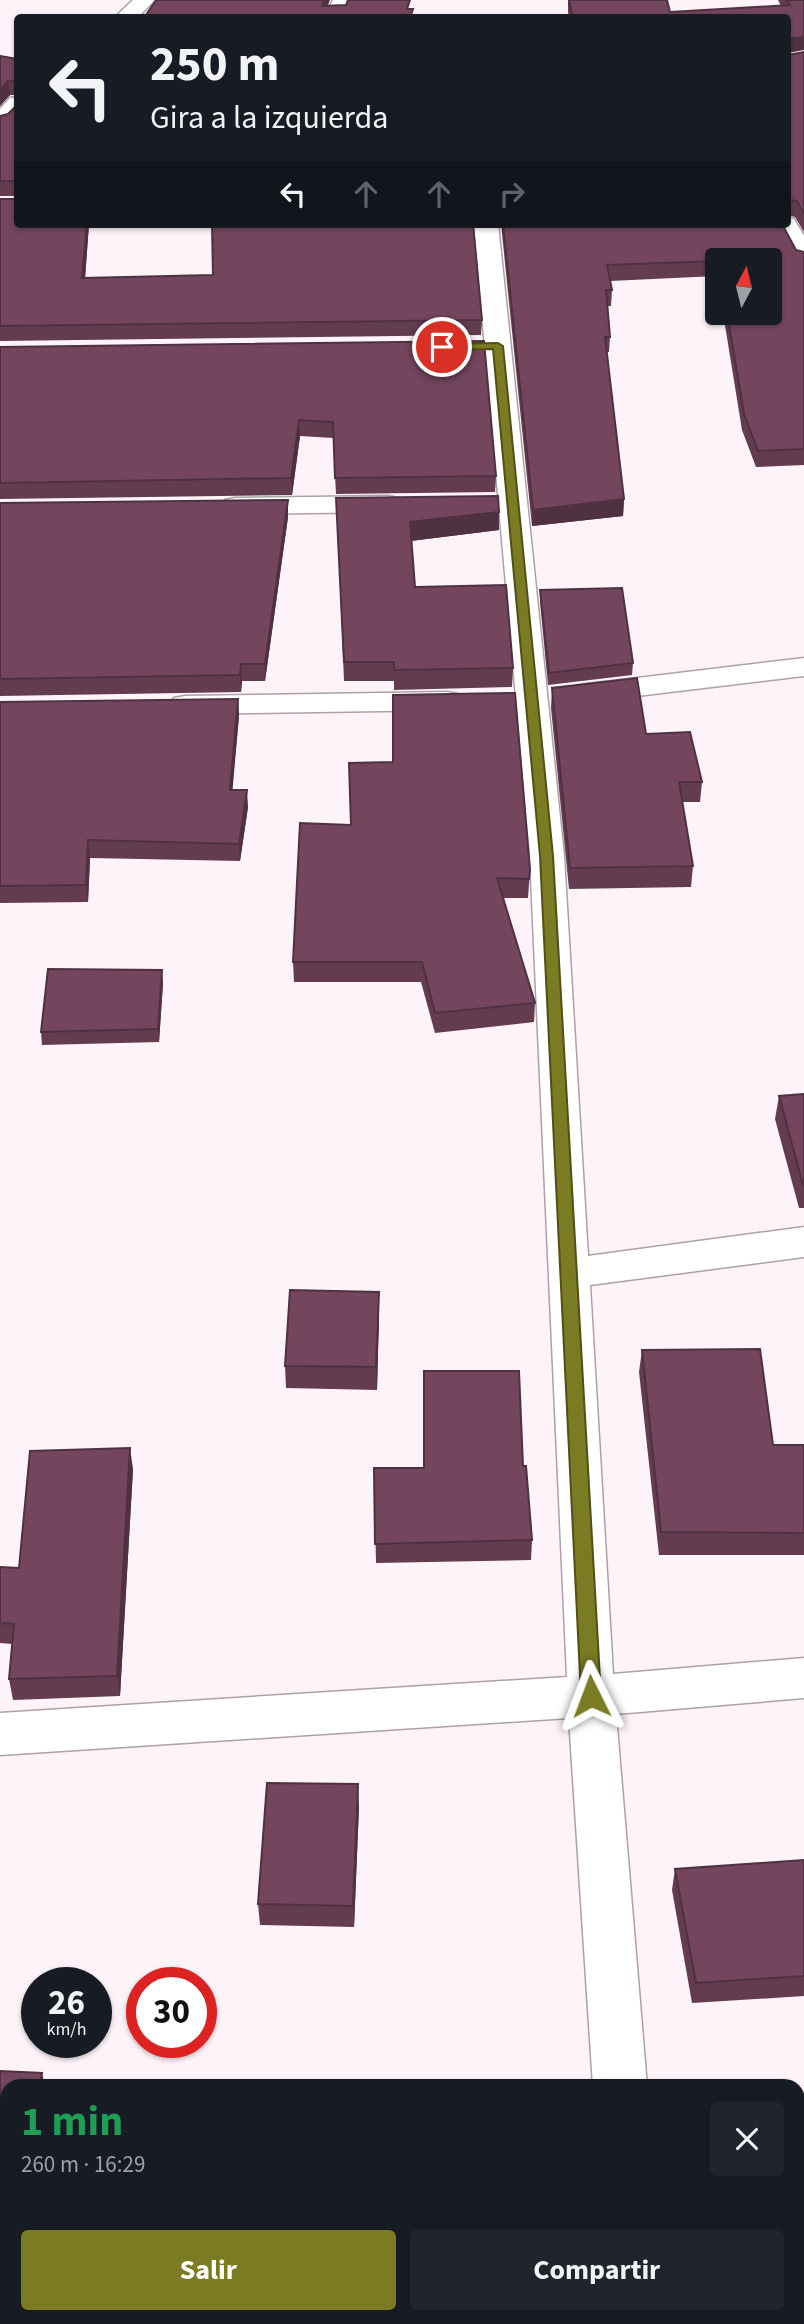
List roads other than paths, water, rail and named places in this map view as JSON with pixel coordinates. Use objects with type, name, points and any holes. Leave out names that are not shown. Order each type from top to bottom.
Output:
[{"type":"street","points":[[129,14],[145,0]]},
{"type":"street","points":[[486,228],[484,346],[499,503],[503,700],[547,856],[591,1696],[619,2079]]},
{"type":"street","points":[[788,228],[804,258]]},
{"type":"street","points":[[208,506],[416,504]]},
{"type":"street","points":[[154,705],[503,700],[804,667]]},
{"type":"street","points":[[568,1273],[804,1242]]},
{"type":"street","points":[[0,1734],[591,1696],[804,1678]]}]
